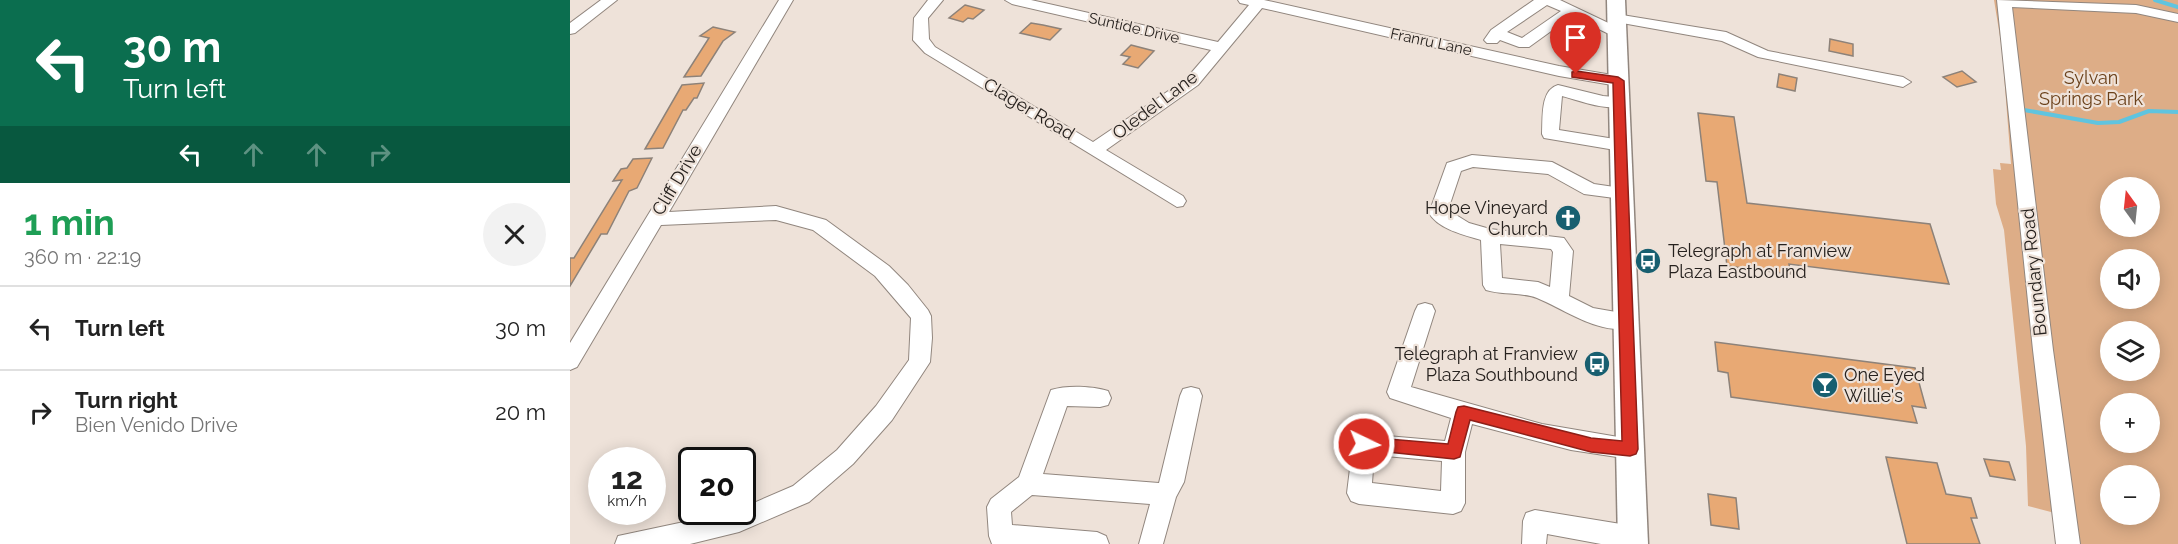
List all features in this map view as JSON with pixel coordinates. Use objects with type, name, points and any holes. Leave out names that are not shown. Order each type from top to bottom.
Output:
[{"type":"main road","points":[[1616,16],[1633,541]]},
{"type":"street","points":[[570,30],[610,0]]},
{"type":"street","name":"Cliff Drive","points":[[570,361],[786,0]]},
{"type":"street","name":"Clager Road","points":[[936,0],[921,18],[921,40],[930,50],[1177,201]]},
{"type":"street","name":"Suntide Drive","points":[[1012,0],[1220,47]]},
{"type":"street","points":[[1484,53],[1496,33],[1546,0],[1574,11],[1616,16],[1726,37],[1764,54],[1904,82]]},
{"type":"street","points":[[2005,1],[2136,9],[2178,18]]},
{"type":"street","name":"Boundary Road","points":[[2005,1],[2043,350],[2068,544]]},
{"type":"street","name":"Oledel Lane","points":[[1095,149],[1192,82],[1252,2]]},
{"type":"street","name":"Franru Lane","points":[[1252,2],[1484,53],[1558,71],[1619,91]]},
{"type":"street","points":[[1496,33],[1524,44],[1574,11]]},
{"type":"street","points":[[1619,91],[1603,101],[1557,90],[1554,93],[1550,134],[1621,145]]},
{"type":"street","points":[[1559,299],[1563,251],[1557,243],[1490,236],[1463,228],[1438,213],[1454,167],[1472,161],[1552,168],[1590,190],[1622,193]]},
{"type":"street","points":[[627,544],[654,541],[739,521],[801,494],[845,457],[884,413],[919,362],[922,338],[921,316],[901,290],[882,271],[819,225],[776,213],[654,219]]},
{"type":"street","points":[[1490,236],[1493,285],[1538,290],[1589,315],[1626,321]]},
{"type":"street","points":[[1425,311],[1398,392],[1464,412],[1591,445],[1630,449]]},
{"type":"street","points":[[1151,544],[1165,494],[1172,482],[1191,396]]},
{"type":"street","points":[[1097,544],[1001,536],[999,507],[1028,484],[1059,397],[1100,398]]},
{"type":"street","points":[[1454,452],[1464,412]]},
{"type":"street","points":[[1028,484],[1165,494]]},
{"type":"street","points":[[1534,544],[1535,521],[1633,541]]},
{"type":"green space","name":"Sylvan Springs Park","points":[[1994,0],[2178,0],[2178,544],[2078,544],[2074,518],[2028,506],[2026,446],[2004,230],[1996,204],[1993,169],[2001,170],[2000,163],[2011,164],[2002,49]]},
{"type":"building","points":[[965,5],[984,10],[973,19],[968,18],[963,22],[949,18]]},
{"type":"building","points":[[1031,23],[1061,29],[1050,40],[1020,33]]},
{"type":"building","points":[[713,27],[735,32],[723,41],[701,76],[684,77],[709,38],[700,36]]},
{"type":"building","points":[[1830,39],[1853,44],[1853,56],[1829,51]]},
{"type":"building","points":[[1131,45],[1154,51],[1138,68],[1123,64],[1130,57],[1121,55]]},
{"type":"building","points":[[1962,71],[1976,82],[1957,87],[1943,77]]},
{"type":"building","points":[[1779,74],[1797,78],[1795,91],[1777,87]]},
{"type":"building","points":[[704,83],[697,98],[694,98],[686,110],[683,110],[663,148],[645,149],[682,85]]},
{"type":"building","points":[[1698,113],[1734,117],[1747,203],[1930,224],[1949,284],[1789,264],[1791,274],[1727,266],[1717,182],[1706,181]]},
{"type":"building","points":[[652,158],[637,188],[629,191],[607,234],[601,234],[570,286],[570,258],[574,258],[622,180],[613,181],[621,169],[627,168],[633,159]]},
{"type":"building","name":"One Eyed Willie's","points":[[1715,342],[1915,368],[1926,408],[1912,406],[1917,423],[1731,397],[1728,373],[1718,371]]},
{"type":"building","points":[[1886,457],[1937,463],[1946,494],[1971,498],[1977,518],[1971,518],[1980,544],[1907,544]]},
{"type":"building","points":[[1984,459],[2009,462],[2015,480],[1990,476]]},
{"type":"building","points":[[1708,494],[1736,498],[1739,529],[1711,525]]},
{"type":"waterway","points":[[2155,0],[2178,7]]},
{"type":"waterway","points":[[2024,110],[2098,123],[2119,122],[2149,111],[2178,112]]},
{"type":"place","name":"Hope Vineyard Church","points":[[1568,218]]},
{"type":"place","name":"Telegraph at Franview Plaza Eastbound","points":[[1648,261]]},
{"type":"place","name":"Telegraph at Franview Plaza Southbound","points":[[1597,364]]},
{"type":"place","name":"One Eyed Willie's","points":[[1825,385]]},
{"type":"route","points":[[1364,444],[1454,452],[1464,412],[1591,445],[1630,449],[1618,81],[1576,74]]}]
